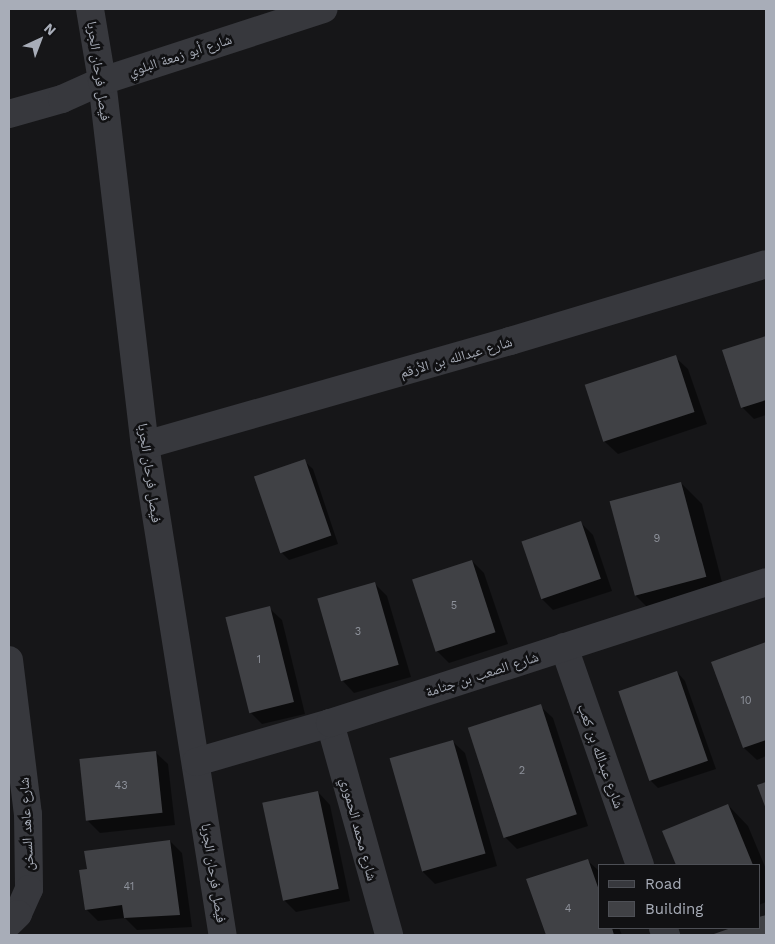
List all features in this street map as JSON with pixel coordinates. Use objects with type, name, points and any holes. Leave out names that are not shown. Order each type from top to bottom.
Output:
[{"type":"street","name":"فيصل فرحان الجربا","points":[[90,9],[102,81],[145,445],[223,935]]},
{"type":"street","name":"شارع أبو زمعة البلوي","points":[[9,114],[62,100],[102,81],[324,9]]},
{"type":"street","name":"شارع عبدالله بن الأرقم","points":[[145,445],[510,341],[766,264]]},
{"type":"street","name":"شارع الصعب بن جثامة","points":[[196,762],[330,723],[766,582]]},
{"type":"street","name":"شارع عبدالله بن كعب","points":[[564,646],[640,864]]},
{"type":"street","name":"شارع عاهد السخن","points":[[9,660],[28,814],[29,889],[18,914],[9,923]]},
{"type":"street","name":"شارع محمد الحموري","points":[[330,723],[389,935]]},
{"type":"building","points":[[766,336],[766,400],[741,408],[722,350]]},
{"type":"building","points":[[676,355],[695,412],[603,442],[585,385]]},
{"type":"building","points":[[305,459],[331,536],[280,553],[254,477]]},
{"type":"building","points":[[681,482],[706,577],[635,596],[610,501]]},
{"type":"building","points":[[581,521],[601,579],[541,599],[521,542]]},
{"type":"building","points":[[472,560],[495,632],[436,652],[412,579]]},
{"type":"building","points":[[375,582],[399,665],[341,681],[317,599]]},
{"type":"building","points":[[270,606],[294,702],[249,713],[225,617]]},
{"type":"building","points":[[766,642],[766,740],[743,748],[711,662]]},
{"type":"building","points":[[677,671],[708,761],[649,781],[618,691]]},
{"type":"building","points":[[541,704],[577,814],[504,838],[468,728]]},
{"type":"building","points":[[453,740],[486,853],[422,872],[390,758]]},
{"type":"building","points":[[156,751],[162,813],[86,821],[79,759]]},
{"type":"building","points":[[766,782],[766,809],[757,785]]},
{"type":"building","points":[[318,791],[339,889],[283,901],[262,803]]},
{"type":"building","points":[[728,804],[753,864],[676,864],[662,831]]},
{"type":"building","points":[[170,840],[180,915],[124,918],[122,905],[85,910],[79,870],[87,869],[84,851]]},
{"type":"building","points":[[588,859],[598,887],[598,929],[612,929],[614,935],[546,935],[526,879]]},
{"type":"building","points":[[766,915],[766,935],[711,935],[728,929],[760,929],[760,917]]}]
